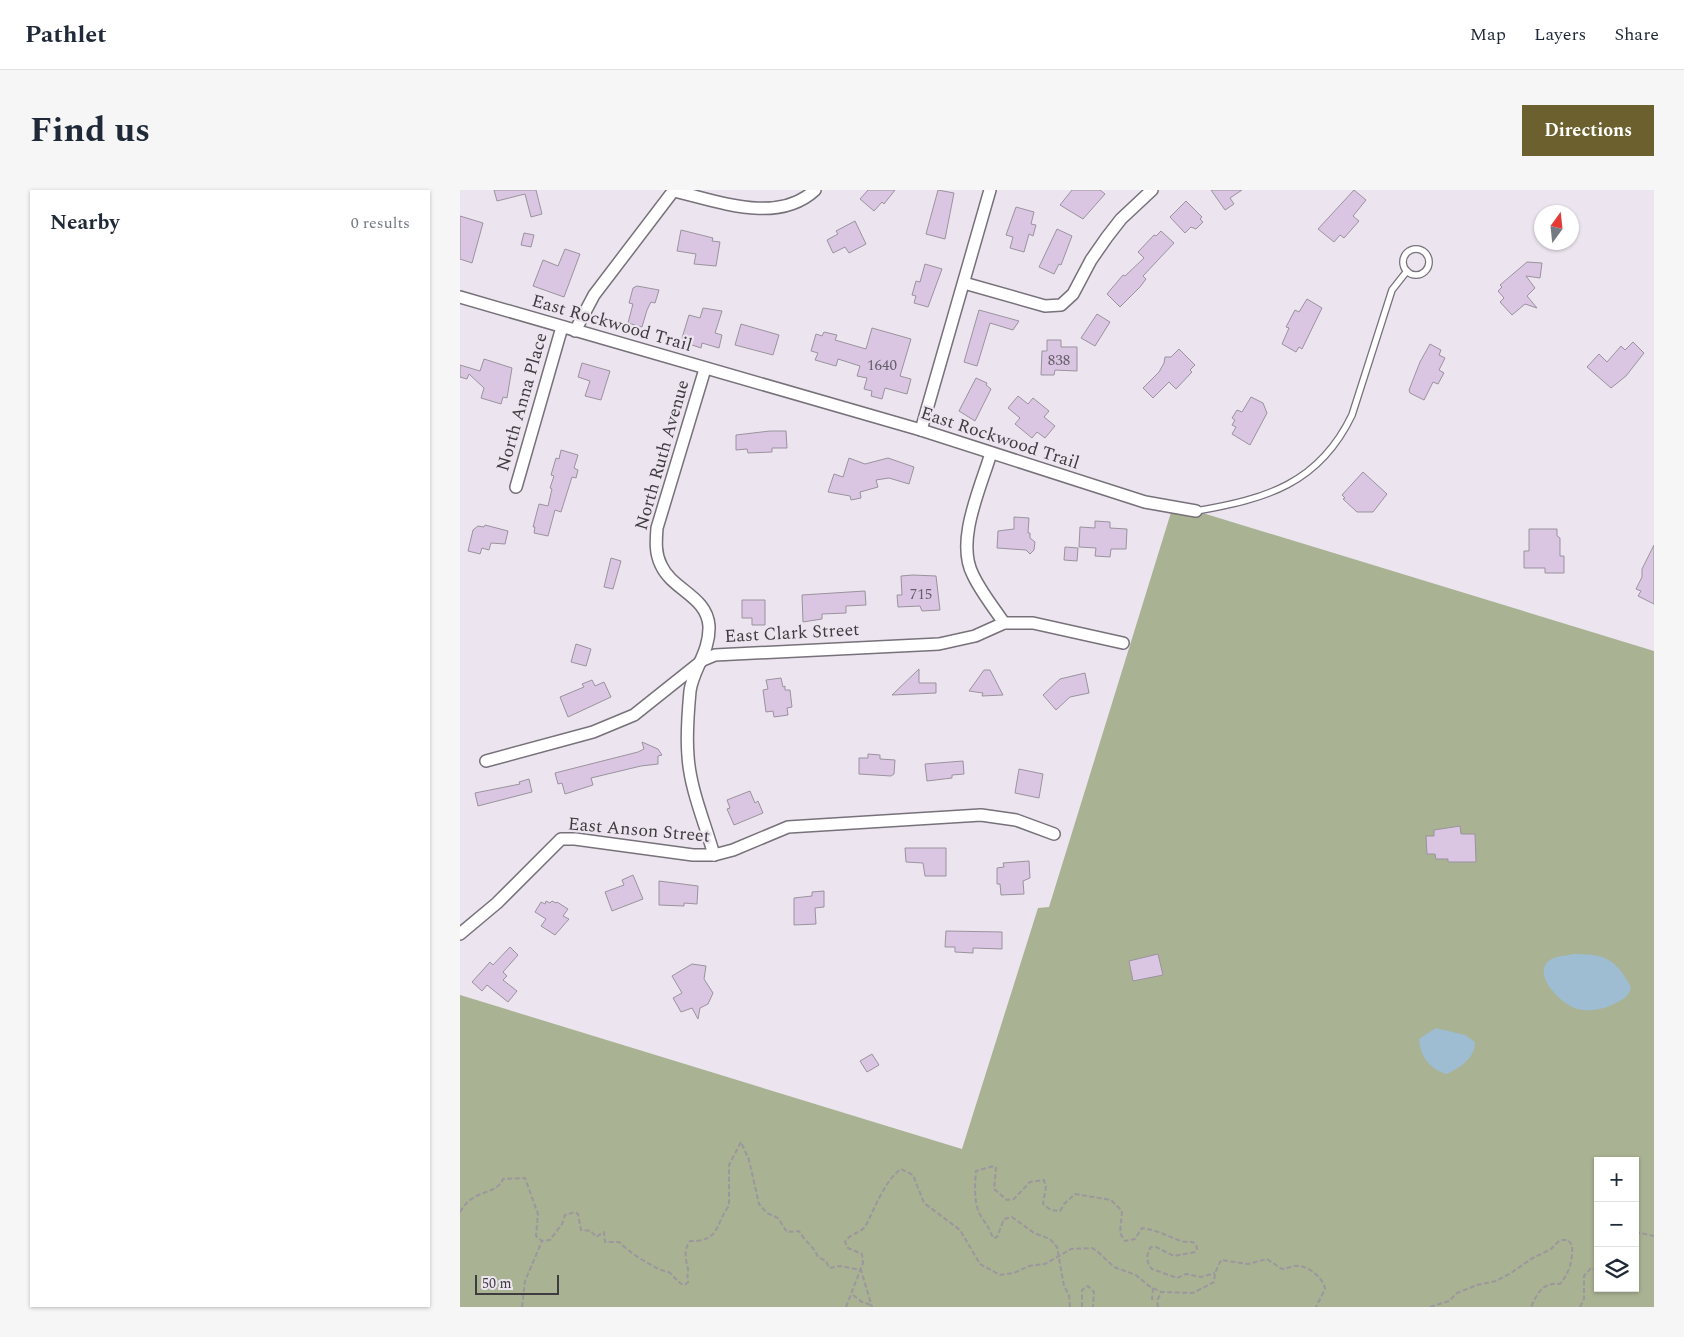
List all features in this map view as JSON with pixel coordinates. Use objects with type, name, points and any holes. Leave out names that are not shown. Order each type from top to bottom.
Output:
[{"type":"street","points":[[575,331],[594,295],[674,190],[756,209],[793,204],[815,190]]},
{"type":"street","points":[[921,430],[990,190]]},
{"type":"street","points":[[964,283],[1045,306],[1061,305],[1073,294],[1106,237],[1126,214],[1152,190]]},
{"type":"street","name":"East Rockwood Trail","points":[[460,296],[705,369],[921,430],[1145,502],[1196,511]]},
{"type":"street","name":"North Anna Place","points":[[516,487],[562,327]]},
{"type":"street","name":"North Ruth Avenue","points":[[705,369],[657,528],[656,548],[661,566],[672,580],[703,606],[709,625],[703,660],[691,688],[686,733],[688,757],[714,855]]},
{"type":"street","points":[[991,453],[969,525],[966,548],[972,574],[1004,624]]},
{"type":"street","name":"East Clark Street","points":[[486,760],[593,732],[634,715],[703,660],[726,654],[939,644],[975,636],[1004,624],[1033,623],[1122,643]]},
{"type":"street","name":"East Anson Street","points":[[460,934],[497,903],[561,839],[575,839],[693,855],[714,855],[733,850],[788,827],[981,815],[1016,820],[1054,834]]},
{"type":"lane","name":"East Rockwood Trail","points":[[1414,248],[1424,250],[1428,255],[1429,267],[1423,273],[1415,275],[1407,271],[1403,262],[1406,253],[1414,248]]},
{"type":"lane","name":"East Rockwood Trail","points":[[1196,511],[1238,504],[1272,494],[1305,475],[1322,462],[1344,433],[1352,415],[1392,290],[1407,271]]},
{"type":"path","points":[[542,1241],[550,1240],[562,1224],[565,1215],[575,1212],[578,1214],[581,1230],[591,1231],[596,1237],[604,1232],[605,1242],[619,1242],[626,1251],[636,1254],[659,1269],[669,1272],[676,1280],[685,1285],[688,1282],[688,1270],[685,1263],[687,1244],[690,1241],[708,1237],[722,1223],[729,1206],[729,1165],[741,1142],[749,1160],[757,1200],[764,1210],[778,1218],[787,1232],[799,1231],[804,1240],[814,1247],[818,1257],[826,1261],[828,1268],[840,1266],[861,1270]]},
{"type":"path","points":[[1070,1307],[1069,1295],[1064,1286],[1060,1254],[1050,1239],[1034,1233],[1012,1217],[1004,1219],[997,1237],[993,1238],[979,1212],[976,1200],[976,1170],[978,1168],[994,1166],[996,1168],[994,1189],[1007,1200],[1014,1199],[1030,1182],[1044,1180],[1046,1187],[1043,1204],[1050,1210],[1060,1211],[1064,1204],[1075,1194],[1112,1200],[1122,1212],[1120,1233],[1125,1241],[1134,1239],[1142,1228],[1163,1232],[1182,1242],[1192,1241],[1196,1244],[1197,1249],[1195,1252],[1174,1256],[1168,1255],[1156,1247],[1151,1247],[1148,1252],[1147,1261],[1152,1269],[1177,1278],[1186,1274],[1201,1277],[1214,1273]]},
{"type":"path","points":[[846,1307],[861,1270],[862,1254],[848,1248],[844,1242],[850,1234],[865,1227],[876,1207],[880,1192],[901,1169],[913,1175],[924,1203],[960,1230],[980,1264],[985,1268],[1005,1275],[1029,1266],[1045,1264],[1072,1249],[1094,1249],[1114,1267],[1136,1275],[1153,1288],[1162,1292],[1199,1291],[1214,1282],[1214,1273],[1221,1260],[1248,1264],[1267,1259],[1282,1269],[1304,1267],[1318,1278],[1325,1286],[1316,1307]]},
{"type":"path","points":[[460,1212],[476,1195],[495,1189],[503,1179],[521,1177],[527,1180],[530,1187],[538,1217],[539,1226],[536,1233],[542,1241]]},
{"type":"path","points":[[1639,1233],[1654,1236]]},
{"type":"path","points":[[1430,1307],[1448,1301],[1457,1293],[1477,1285],[1496,1281],[1511,1274],[1531,1259],[1551,1249],[1560,1240],[1568,1240],[1572,1245],[1573,1256],[1563,1280],[1560,1284],[1550,1282],[1542,1287],[1531,1307]]},
{"type":"path","points":[[522,1307],[525,1281],[542,1241]]},
{"type":"path","points":[[1580,1307],[1584,1299],[1584,1276],[1591,1268],[1594,1269]]},
{"type":"path","points":[[861,1270],[871,1306]]},
{"type":"path","points":[[1082,1307],[1082,1290],[1086,1286],[1092,1288],[1094,1292],[1093,1307]]},
{"type":"path","points":[[1153,1288],[1152,1299],[1157,1300]]},
{"type":"path","points":[[1158,1307],[1157,1300],[1162,1292]]},
{"type":"path","points":[[852,1295],[871,1306]]},
{"type":"green space","points":[[1173,506],[1196,511],[1654,651],[1654,1307],[460,1307],[460,995],[962,1149],[1038,908],[1049,907]]},
{"type":"water","points":[[1573,954],[1593,955],[1614,964],[1631,987],[1627,995],[1612,1005],[1592,1010],[1578,1009],[1564,1002],[1546,981],[1545,966],[1552,959]]},
{"type":"water","points":[[1436,1028],[1465,1035],[1475,1042],[1470,1058],[1447,1074],[1431,1066],[1421,1051],[1419,1039]]},
{"type":"building","points":[[494,190],[536,190],[542,214],[531,217],[525,194],[497,201]]},
{"type":"building","points":[[868,190],[895,190],[884,204],[882,202],[874,211],[860,199]]},
{"type":"building","points":[[938,190],[954,193],[945,239],[926,234]]},
{"type":"building","points":[[1072,190],[1100,190],[1105,194],[1083,219],[1060,205]]},
{"type":"building","points":[[1211,190],[1242,190],[1230,198],[1234,204],[1225,210]]},
{"type":"building","points":[[1354,190],[1366,200],[1353,216],[1359,221],[1344,238],[1340,235],[1334,242],[1318,229]]},
{"type":"building","points":[[1186,201],[1202,217],[1200,219],[1203,222],[1196,229],[1191,227],[1185,233],[1170,217]]},
{"type":"building","points":[[1016,207],[1034,212],[1031,224],[1036,225],[1033,236],[1029,234],[1024,252],[1010,248],[1013,237],[1006,235]]},
{"type":"building","points":[[460,216],[483,223],[472,263],[460,259]]},
{"type":"building","points":[[855,221],[866,244],[849,253],[845,247],[833,253],[827,240],[838,234],[836,231]]},
{"type":"building","points":[[1057,229],[1072,236],[1061,265],[1059,264],[1054,274],[1039,267]]},
{"type":"building","points":[[681,230],[713,238],[712,241],[720,242],[716,266],[694,264],[696,254],[677,251]]},
{"type":"building","points":[[1161,231],[1174,243],[1143,276],[1146,279],[1120,307],[1107,294],[1123,275],[1125,276],[1144,258],[1138,252],[1154,235],[1156,236]]},
{"type":"building","points":[[524,233],[534,235],[531,247],[521,245]]},
{"type":"building","points":[[565,249],[580,254],[564,297],[533,286],[543,260],[558,266]]},
{"type":"building","points":[[1527,262],[1542,263],[1540,278],[1526,276],[1535,288],[1527,296],[1537,308],[1525,304],[1512,315],[1500,302],[1504,298],[1498,291],[1502,287],[1500,285]]},
{"type":"building","points":[[925,264],[942,269],[928,307],[914,303],[916,296],[912,295],[916,281],[920,282]]},
{"type":"building","points":[[637,286],[659,290],[655,303],[651,302],[647,310],[642,327],[628,323],[633,304],[629,303],[633,288]]},
{"type":"building","points":[[1307,299],[1322,308],[1302,349],[1299,347],[1296,352],[1282,344],[1289,328],[1286,327],[1295,310],[1299,312]]},
{"type":"building","points":[[703,308],[722,311],[715,333],[722,335],[719,348],[702,343],[701,348],[689,344],[690,340],[682,338],[689,315],[700,318]]},
{"type":"building","points":[[979,310],[1019,321],[1013,330],[990,323],[977,366],[964,362]]},
{"type":"building","points":[[1097,314],[1110,322],[1095,346],[1081,338]]},
{"type":"building","points":[[741,324],[779,335],[773,355],[735,345]]},
{"type":"building","points":[[872,328],[911,339],[900,376],[911,379],[907,394],[885,388],[882,399],[871,396],[872,391],[864,389],[867,378],[857,376],[860,366],[838,359],[836,366],[815,360],[818,353],[811,351],[816,334],[822,336],[824,332],[837,335],[835,340],[866,349]]},
{"type":"building","points":[[1047,340],[1061,340],[1061,347],[1077,347],[1077,371],[1055,370],[1054,375],[1041,375],[1042,351],[1047,351]]},
{"type":"building","points":[[1633,342],[1644,353],[1626,376],[1611,388],[1587,367],[1599,354],[1607,362],[1621,346],[1625,350]]},
{"type":"building","points":[[1430,344],[1441,350],[1439,355],[1445,358],[1439,370],[1444,373],[1438,384],[1433,382],[1424,400],[1410,393],[1409,390],[1420,362]]},
{"type":"building","points":[[1179,349],[1195,365],[1190,370],[1192,372],[1176,389],[1169,382],[1153,398],[1143,388],[1159,372],[1165,357],[1171,357]]},
{"type":"building","points":[[484,359],[512,368],[507,398],[503,397],[501,404],[481,398],[484,388],[469,374],[467,379],[460,377],[460,365],[480,371]]},
{"type":"building","points":[[582,363],[610,371],[601,400],[585,396],[590,381],[578,377]]},
{"type":"building","points":[[976,378],[987,383],[986,385],[991,389],[975,421],[959,411]]},
{"type":"building","points":[[1018,396],[1028,404],[1033,398],[1049,411],[1044,417],[1055,426],[1045,438],[1037,432],[1032,438],[1015,424],[1020,418],[1008,408]]},
{"type":"building","points":[[1251,397],[1263,403],[1267,413],[1250,445],[1232,434],[1236,427],[1232,425],[1235,420],[1232,418],[1237,410],[1242,412]]},
{"type":"building","points":[[786,431],[787,448],[772,448],[772,452],[748,453],[747,449],[736,450],[736,435]]},
{"type":"building","points":[[561,450],[578,455],[574,468],[578,470],[576,478],[572,477],[561,512],[555,510],[548,536],[534,533],[535,527],[533,527],[539,504],[548,506],[552,489],[550,488],[554,476],[551,475],[556,458],[559,459]]},
{"type":"building","points":[[849,458],[865,464],[888,458],[914,467],[909,484],[889,478],[876,480],[878,487],[860,492],[861,498],[851,500],[850,496],[828,492],[834,474],[843,477]]},
{"type":"building","points":[[1363,472],[1387,494],[1373,512],[1357,512],[1343,499],[1345,498],[1342,495]]},
{"type":"building","points":[[1014,517],[1029,518],[1028,533],[1030,533],[1030,538],[1035,542],[1034,550],[1030,554],[1026,550],[997,548],[998,531],[1014,529]]},
{"type":"building","points":[[1095,521],[1110,522],[1110,528],[1127,529],[1126,549],[1111,549],[1110,557],[1095,556],[1096,548],[1079,547],[1080,527],[1095,528]]},
{"type":"building","points":[[485,525],[508,531],[505,544],[491,543],[489,550],[482,548],[480,554],[468,551],[473,530],[478,526],[484,527]]},
{"type":"building","points":[[1529,529],[1557,529],[1557,536],[1560,538],[1560,556],[1564,556],[1564,573],[1545,573],[1545,568],[1524,568],[1524,551],[1529,551]]},
{"type":"building","points":[[1654,545],[1654,604],[1638,596],[1641,591],[1636,589],[1642,577],[1642,569]]},
{"type":"building","points":[[1065,547],[1078,548],[1077,561],[1064,560]]},
{"type":"building","points":[[611,558],[621,561],[613,589],[604,587]]},
{"type":"building","points":[[901,576],[936,576],[940,610],[922,611],[920,606],[898,607],[897,595],[902,595]]},
{"type":"building","points":[[865,591],[866,605],[846,606],[846,613],[822,614],[822,619],[803,622],[802,595]]},
{"type":"building","points":[[742,600],[765,600],[765,625],[752,625],[752,618],[742,618]]},
{"type":"building","points":[[576,644],[591,649],[586,666],[571,662]]},
{"type":"building","points":[[919,669],[919,683],[936,683],[936,693],[892,695]]},
{"type":"building","points":[[984,670],[990,670],[1003,695],[982,696],[983,693],[969,691]]},
{"type":"building","points":[[1085,673],[1089,693],[1070,697],[1056,710],[1043,695],[1060,679]]},
{"type":"building","points":[[781,678],[785,690],[790,690],[792,707],[787,708],[788,715],[774,717],[773,711],[766,712],[763,690],[768,689],[766,680]]},
{"type":"building","points":[[592,680],[595,686],[604,682],[611,697],[568,717],[560,697],[584,687],[582,684]]},
{"type":"building","points":[[642,742],[658,749],[662,755],[658,756],[658,764],[641,766],[591,778],[593,785],[565,794],[562,783],[558,784],[555,773],[638,752],[644,749]]},
{"type":"building","points":[[868,754],[880,755],[880,759],[895,760],[894,774],[891,776],[859,774],[859,758],[868,758]]},
{"type":"building","points":[[963,761],[964,774],[952,775],[952,778],[927,781],[925,764]]},
{"type":"building","points":[[1019,769],[1043,774],[1039,798],[1015,793]]},
{"type":"building","points":[[529,779],[532,792],[478,806],[475,793],[520,784],[519,782]]},
{"type":"building","points":[[750,791],[755,803],[758,801],[763,813],[734,825],[727,809],[730,808],[727,800]]},
{"type":"building","points":[[1460,826],[1461,834],[1475,834],[1476,862],[1448,862],[1448,859],[1436,859],[1435,854],[1427,854],[1426,836],[1434,836],[1434,830]]},
{"type":"building","points":[[905,848],[946,848],[946,876],[925,876],[923,863],[906,862]]},
{"type":"building","points":[[1029,861],[1030,878],[1023,881],[1024,894],[1001,895],[1000,884],[997,884],[997,868],[1004,867],[1003,863]]},
{"type":"building","points":[[633,875],[643,899],[612,911],[605,892],[624,885],[622,880]]},
{"type":"building","points":[[659,881],[698,886],[697,904],[684,903],[684,906],[659,905]]},
{"type":"building","points":[[824,891],[824,907],[815,908],[816,924],[794,925],[794,898],[812,896],[812,892]]},
{"type":"building","points":[[546,901],[550,903],[552,901],[557,902],[568,909],[563,916],[569,919],[555,935],[541,926],[546,919],[535,912],[541,902],[545,904]]},
{"type":"building","points":[[946,931],[1002,932],[1002,949],[973,948],[973,953],[955,952],[955,947],[945,947]]},
{"type":"building","points":[[510,947],[518,955],[503,972],[507,976],[503,980],[517,991],[508,1002],[487,985],[482,991],[472,982],[490,962],[493,965]]},
{"type":"building","points":[[1158,954],[1163,975],[1133,981],[1129,961]]},
{"type":"building","points":[[692,964],[706,966],[704,979],[713,993],[708,1004],[700,1008],[698,1019],[692,1008],[681,1012],[673,998],[682,993],[672,976]]},
{"type":"building","points":[[872,1054],[879,1065],[867,1072],[860,1061]]}]
